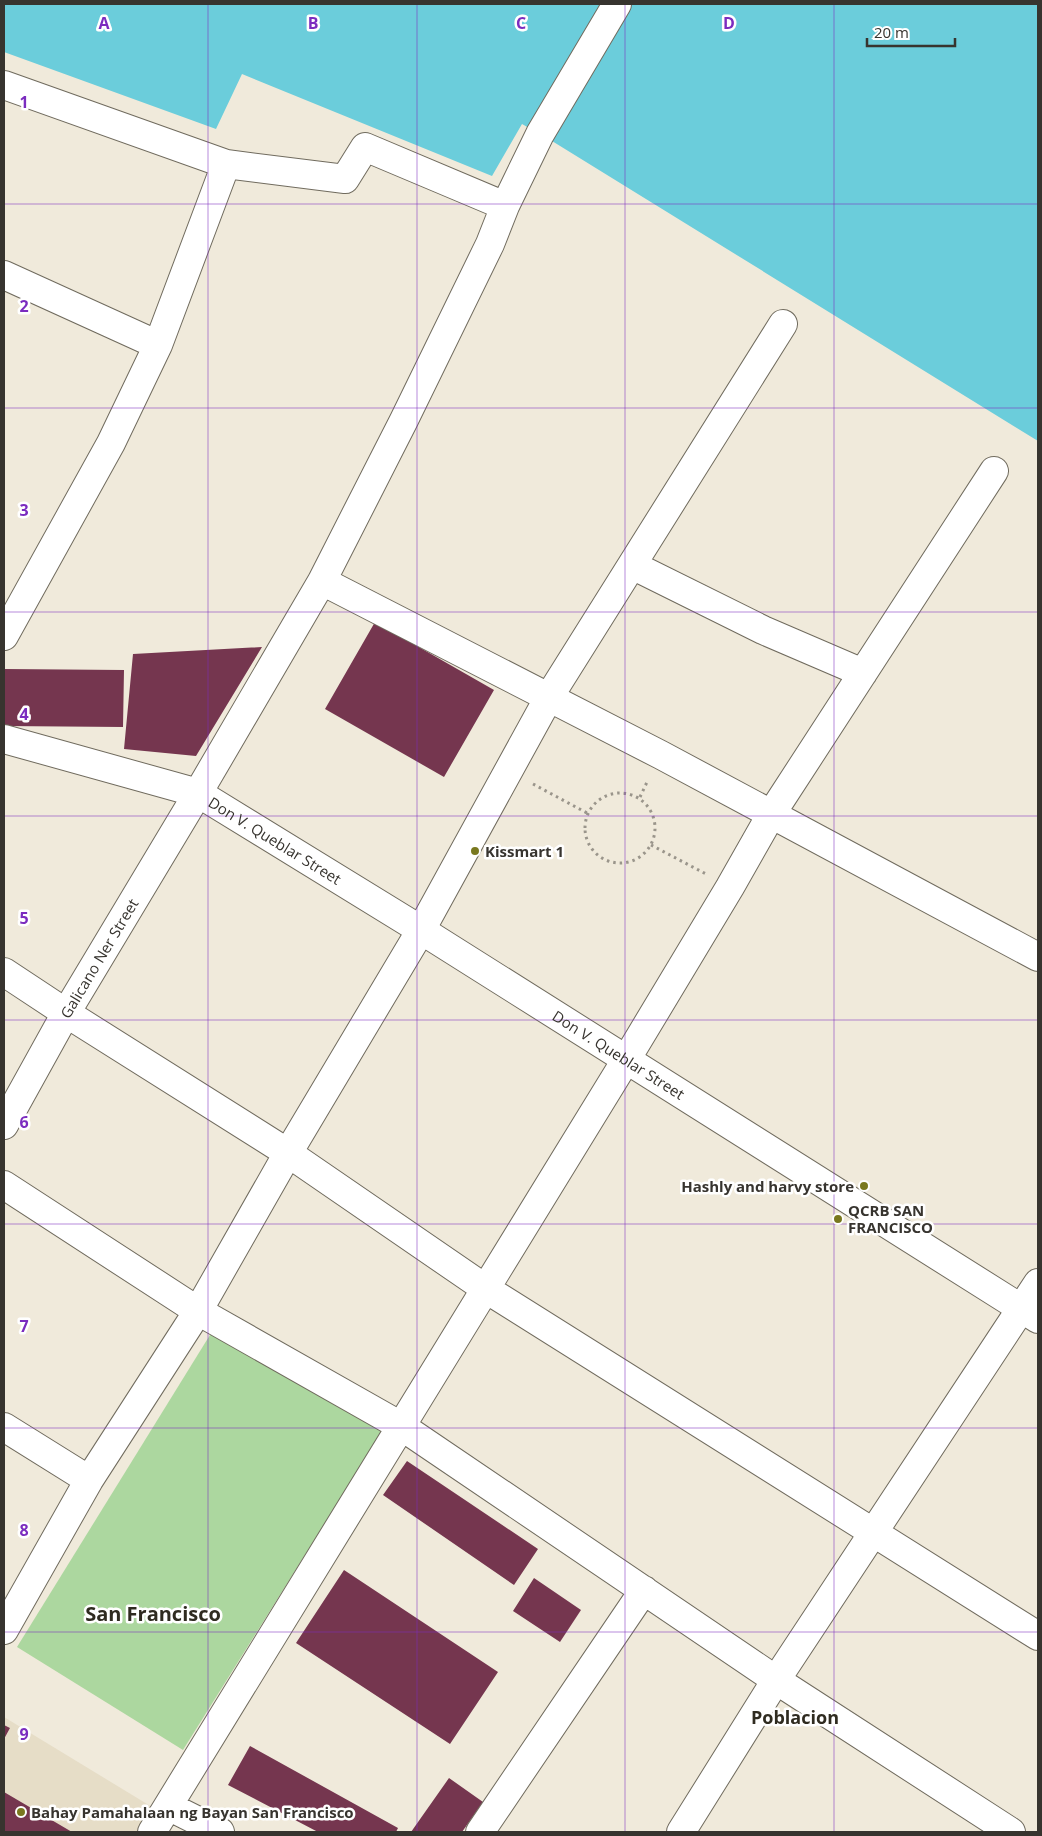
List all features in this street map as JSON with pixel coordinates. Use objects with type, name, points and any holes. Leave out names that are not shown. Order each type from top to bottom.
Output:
[{"type":"street","name":"Galicano Ner Street","points":[[4,1125],[66,1013],[322,581],[486,253],[505,206],[540,134],[617,4]]},
{"type":"street","points":[[4,84],[226,164],[345,179],[365,146],[505,206]]},
{"type":"street","points":[[4,636],[111,443],[158,345],[226,164]]},
{"type":"street","points":[[4,275],[158,345]]},
{"type":"street","points":[[4,1630],[90,1480],[198,1312],[288,1153],[421,930],[549,697],[783,324]]},
{"type":"street","points":[[152,1832],[626,1060],[772,813],[994,470]]},
{"type":"street","points":[[632,565],[763,630],[863,673]]},
{"type":"street","points":[[322,581],[772,813],[1038,957]]},
{"type":"street","name":"Don V. Queblar Street","points":[[4,740],[198,793],[421,930],[1030,1314]]},
{"type":"street","points":[[4,972],[288,1153],[486,1289],[1038,1636]]},
{"type":"street","points":[[4,1185],[198,1312],[401,1426],[776,1680],[1011,1832]]},
{"type":"street","points":[[682,1832],[776,1680],[874,1533],[1030,1314],[1038,1283]]},
{"type":"street","points":[[4,1427],[90,1480]]},
{"type":"street","points":[[480,1832],[644,1590]]},
{"type":"street","points":[[168,1806],[220,1832]]},
{"type":"path","points":[[509,771],[587,814]]},
{"type":"path","points":[[616,792],[628,793],[640,798],[649,806],[656,828],[654,839],[641,857],[620,864],[608,862],[591,848],[586,838],[587,814],[594,803],[604,796],[616,792]]},
{"type":"path","points":[[651,845],[730,887]]},
{"type":"shaded area","points":[[4,1717],[152,1807],[137,1832],[4,1832]]},
{"type":"green space","points":[[218,1322],[383,1430],[183,1750],[17,1647]]},
{"type":"water","points":[[4,4],[1038,4],[1038,441],[522,124],[492,176],[242,74],[216,129],[4,52]]},
{"type":"building","points":[[375,622],[494,690],[444,777],[325,709]]},
{"type":"building","points":[[262,647],[196,756],[124,749],[133,654]]},
{"type":"building","points":[[4,669],[124,670],[123,727],[4,726]]},
{"type":"building","points":[[407,1461],[538,1549],[514,1585],[383,1495]]},
{"type":"building","points":[[344,1570],[498,1672],[450,1744],[296,1643]]},
{"type":"building","points":[[534,1578],[581,1610],[560,1642],[513,1611]]},
{"type":"building","points":[[4,1725],[10,1728],[4,1739]]},
{"type":"building","points":[[250,1746],[398,1828],[396,1832],[318,1832],[228,1785]]},
{"type":"building","points":[[449,1778],[483,1802],[462,1832],[411,1832]]},
{"type":"building","name":"Bahay Pamahalaan ng Bayan San Francisco","points":[[4,1792],[72,1832],[4,1832]]},
{"type":"place","name":"Kissmart 1","points":[[475,851]]},
{"type":"place","name":"Hashly and harvy store","points":[[864,1186]]},
{"type":"place","name":"QCRB SAN FRANCISCO","points":[[838,1219]]},
{"type":"place","name":"Bahay Pamahalaan ng Bayan San Francisco","points":[[21,1812]]},
{"type":"district","name":"San Francisco","points":[[153,1613]]},
{"type":"district","name":"Poblacion","points":[[795,1717]]}]
